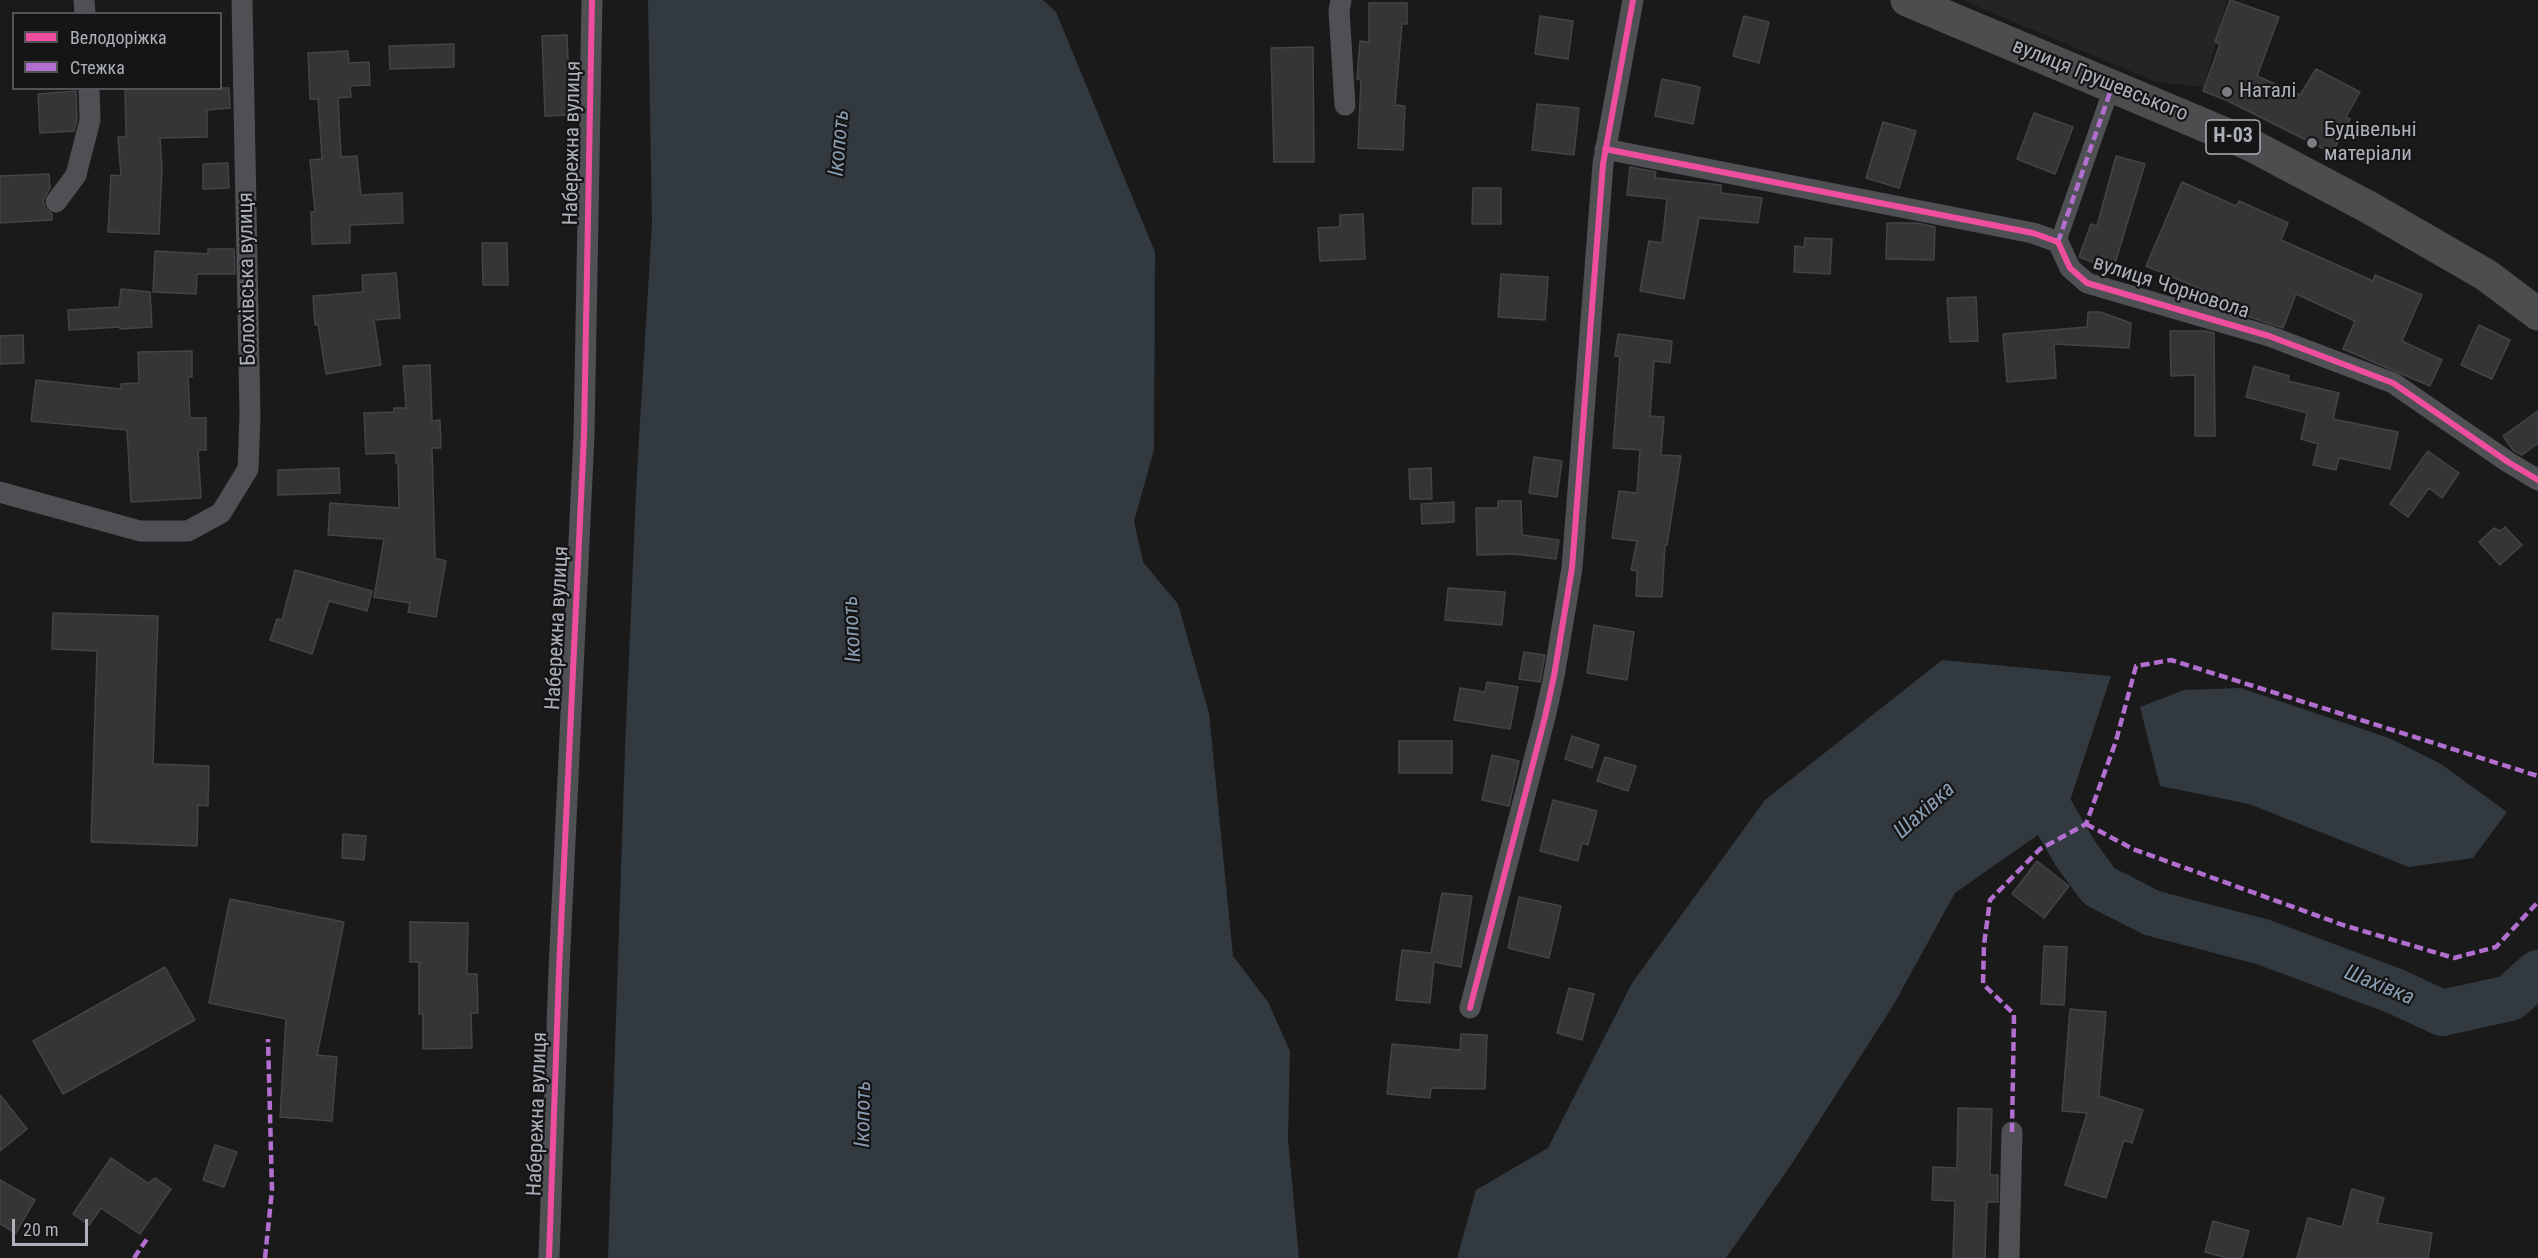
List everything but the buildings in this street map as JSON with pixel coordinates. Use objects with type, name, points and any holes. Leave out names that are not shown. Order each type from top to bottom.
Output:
[{"type":"main road","name":"вулиця Грушевського","points":[[1907,0],[2249,144],[2370,208],[2476,269],[2538,314]]},
{"type":"street","name":"Болохівська вулиця","points":[[0,492],[140,531],[188,531],[221,513],[248,469],[250,416],[242,0]]},
{"type":"street","name":"Набережна вулиця","points":[[549,1258],[559,970],[584,435],[592,0]]},
{"type":"street","points":[[1341,0],[1339,11],[1346,105]]},
{"type":"street","points":[[1470,1008],[1547,707],[1572,568],[1605,149],[1632,0]]},
{"type":"street","points":[[1605,149],[2033,233],[2058,242],[2112,87]]},
{"type":"street","points":[[56,202],[76,175],[90,120],[89,90]]},
{"type":"street","name":"вулиця Чорновола","points":[[2058,242],[2070,268],[2087,283],[2270,336],[2393,383],[2538,480]]},
{"type":"street","points":[[2009,1258],[2013,1132]]},
{"type":"shaded area","points":[[1962,0],[2227,0],[2204,87],[2156,82]]},
{"type":"water","name":"Ікопоть","points":[[648,0],[1043,0],[1056,12],[1155,252],[1154,450],[1134,521],[1143,562],[1178,604],[1209,713],[1233,956],[1268,1002],[1290,1051],[1288,1139],[1299,1258],[608,1258],[625,749],[637,471],[652,224]]},
{"type":"water","points":[[1942,660],[2111,676],[2065,816],[1955,893],[1894,1004],[1791,1165],[1726,1258],[1457,1258],[1476,1190],[1548,1148],[1632,983],[1765,800]]},
{"type":"water","points":[[2241,688],[2389,738],[2441,764],[2507,812],[2473,858],[2409,867],[2249,804],[2160,786],[2140,707],[2184,690]]},
{"type":"waterway","name":"Шахівка","points":[[2013,784],[2038,789],[2075,853],[2099,886],[2152,913],[2263,942],[2397,992],[2442,1013],[2510,998],[2538,973]]},
{"type":"marked path","points":[[2058,242],[2112,87]]},
{"type":"marked path","points":[[2012,1132],[2014,1014],[1983,984],[1984,945],[1990,900],[2040,849],[2086,824],[2116,741],[2136,666],[2171,660],[2538,776]]},
{"type":"marked path","points":[[2086,824],[2133,849],[2343,925],[2454,958],[2496,947],[2538,902]]},
{"type":"marked path","points":[[265,1258],[272,1190],[268,1039]]},
{"type":"marked path","points":[[134,1258],[149,1236]]},
{"type":"cycle path","points":[[549,1258],[559,970],[584,435],[592,0]]},
{"type":"cycle path","points":[[1470,1008],[1545,717],[1572,568],[1603,164],[1633,0]]},
{"type":"cycle path","points":[[1605,149],[2033,233],[2058,242],[2070,268],[2087,283],[2269,336],[2393,383],[2538,480]]},
{"type":"place","name":"Наталі","points":[[2227,92]]},
{"type":"place","name":"Будівельні матеріали","points":[[2312,143]]}]
